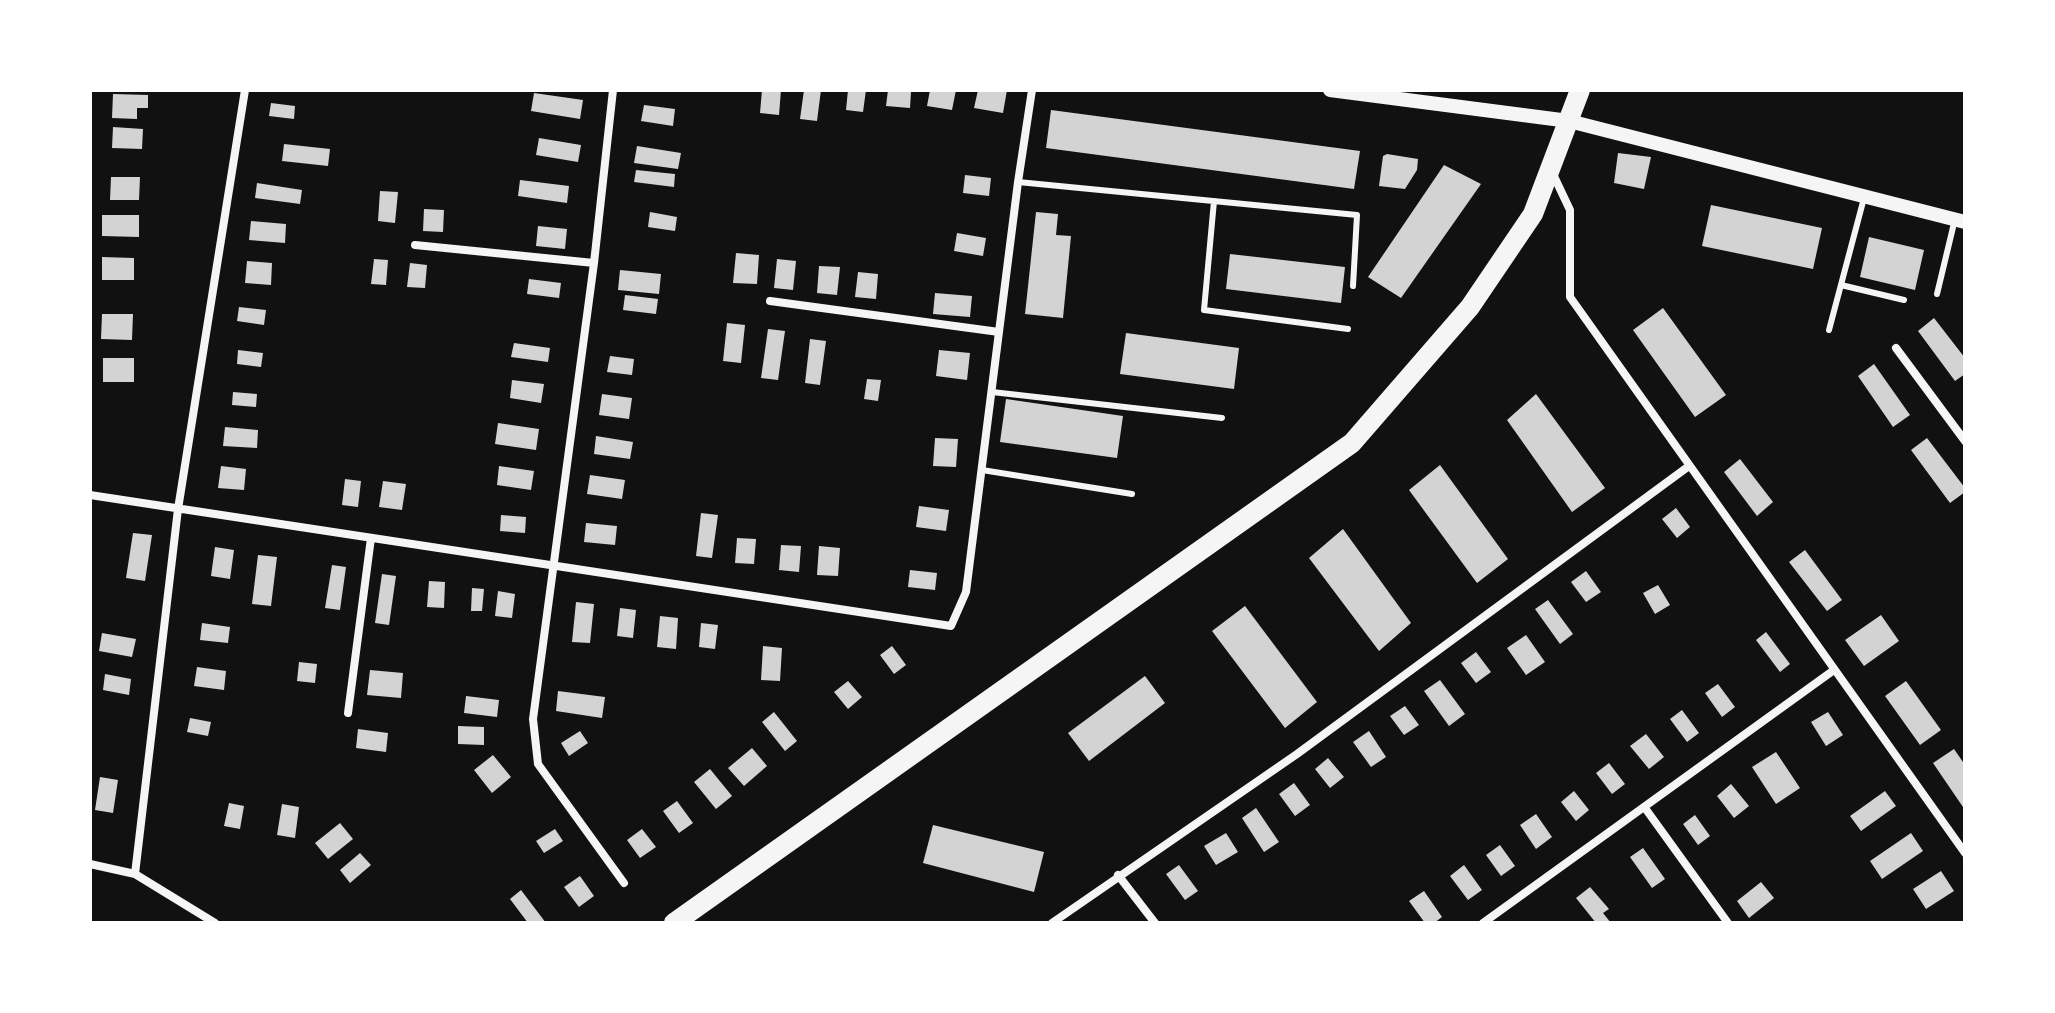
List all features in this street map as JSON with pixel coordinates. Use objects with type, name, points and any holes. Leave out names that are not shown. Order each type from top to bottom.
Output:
[{"type":"main road","points":[[674,923],[1352,443],[1470,307],[1533,214],[1580,90]]},
{"type":"street","points":[[135,874],[178,509],[245,90]]},
{"type":"street","points":[[613,90],[594,263],[533,719],[538,764],[624,883]]},
{"type":"street","points":[[90,495],[951,626],[966,592],[1032,90]]},
{"type":"street","points":[[1330,90],[1386,93],[1569,121],[1960,220]]},
{"type":"street","points":[[1551,169],[1570,210],[1570,297],[1965,853]]},
{"type":"street","points":[[415,245],[594,263]]},
{"type":"street","points":[[770,301],[999,332]]},
{"type":"street","points":[[1896,348],[1965,441]]},
{"type":"street","points":[[1052,923],[1297,754],[1689,466]]},
{"type":"street","points":[[348,713],[371,538]]},
{"type":"street","points":[[1483,923],[1834,670]]},
{"type":"street","points":[[1645,808],[1728,923]]},
{"type":"street","points":[[90,864],[135,874],[215,923]]},
{"type":"street","points":[[1118,875],[1155,923]]},
{"type":"lane","points":[[1018,182],[1357,215],[1353,286]]},
{"type":"lane","points":[[1829,330],[1865,196]]},
{"type":"lane","points":[[1214,201],[1204,310],[1348,329]]},
{"type":"lane","points":[[1937,294],[1960,220]]},
{"type":"lane","points":[[1841,285],[1904,300]]},
{"type":"lane","points":[[992,392],[1222,418]]},
{"type":"lane","points":[[982,470],[1132,494]]},
{"type":"building","points":[[762,90],[781,90],[779,115],[760,113]]},
{"type":"building","points":[[804,90],[821,90],[817,121],[800,119]]},
{"type":"building","points":[[848,90],[866,90],[863,112],[846,110]]},
{"type":"building","points":[[888,90],[911,92],[910,108],[886,106]]},
{"type":"building","points":[[930,90],[956,90],[952,110],[927,106]]},
{"type":"building","points":[[978,90],[1007,90],[1003,113],[974,108]]},
{"type":"building","points":[[534,93],[583,100],[580,119],[531,111]]},
{"type":"building","points":[[113,94],[148,95],[148,108],[137,108],[137,119],[112,118]]},
{"type":"building","points":[[271,103],[295,106],[294,119],[269,116]]},
{"type":"building","points":[[644,105],[675,109],[673,126],[641,121]]},
{"type":"building","points":[[1051,110],[1360,151],[1354,189],[1046,148]]},
{"type":"building","points":[[113,127],[143,129],[142,149],[112,148]]},
{"type":"building","points":[[539,138],[581,145],[578,162],[536,155]]},
{"type":"building","points":[[284,144],[330,149],[328,166],[282,161]]},
{"type":"building","points":[[637,146],[681,153],[678,169],[634,163]]},
{"type":"building","points":[[1618,153],[1651,157],[1644,189],[1614,183]]},
{"type":"building","points":[[1383,156],[1418,159],[1417,170],[1405,189],[1379,186]]},
{"type":"building","points":[[1444,165],[1481,184],[1401,298],[1368,277]]},
{"type":"building","points":[[636,170],[675,174],[674,187],[634,182]]},
{"type":"building","points":[[965,175],[991,178],[989,196],[963,193]]},
{"type":"building","points":[[111,177],[140,177],[139,200],[110,200]]},
{"type":"building","points":[[520,180],[569,186],[567,203],[518,196]]},
{"type":"building","points":[[257,183],[302,190],[300,204],[255,198]]},
{"type":"building","points":[[380,191],[398,192],[395,223],[378,221]]},
{"type":"building","points":[[1711,205],[1822,228],[1813,269],[1702,246]]},
{"type":"building","points":[[424,209],[444,210],[443,232],[423,231]]},
{"type":"building","points":[[650,212],[677,217],[675,231],[648,227]]},
{"type":"building","points":[[1036,212],[1058,214],[1056,235],[1071,236],[1063,318],[1025,314]]},
{"type":"building","points":[[102,215],[139,215],[139,237],[102,236]]},
{"type":"building","points":[[251,221],[286,224],[285,243],[249,240]]},
{"type":"building","points":[[538,226],[567,229],[565,249],[536,246]]},
{"type":"building","points":[[957,233],[986,238],[983,256],[954,251]]},
{"type":"building","points":[[1869,237],[1924,250],[1915,290],[1860,277]]},
{"type":"building","points":[[736,253],[759,255],[757,284],[733,283]]},
{"type":"building","points":[[1230,254],[1345,267],[1341,303],[1226,289]]},
{"type":"building","points":[[102,257],[134,258],[134,280],[102,280]]},
{"type":"building","points":[[374,259],[388,260],[386,285],[371,284]]},
{"type":"building","points":[[777,259],[796,261],[793,290],[774,288]]},
{"type":"building","points":[[247,261],[272,263],[271,285],[245,283]]},
{"type":"building","points":[[410,263],[427,265],[425,288],[407,287]]},
{"type":"building","points":[[819,266],[840,267],[837,295],[817,293]]},
{"type":"building","points":[[620,270],[661,274],[659,294],[618,290]]},
{"type":"building","points":[[858,272],[878,274],[876,299],[855,297]]},
{"type":"building","points":[[529,279],[561,283],[559,298],[527,294]]},
{"type":"building","points":[[935,293],[972,296],[970,317],[933,314]]},
{"type":"building","points":[[625,295],[658,299],[656,314],[623,310]]},
{"type":"building","points":[[239,307],[266,310],[264,325],[237,321]]},
{"type":"building","points":[[1663,308],[1726,395],[1695,417],[1633,330]]},
{"type":"building","points":[[102,314],[133,314],[132,340],[101,339]]},
{"type":"building","points":[[1934,318],[1965,358],[1965,374],[1955,381],[1918,331]]},
{"type":"building","points":[[727,323],[745,325],[741,363],[723,361]]},
{"type":"building","points":[[768,329],[785,331],[778,380],[761,378]]},
{"type":"building","points":[[1126,333],[1239,348],[1234,389],[1120,374]]},
{"type":"building","points":[[810,339],[826,341],[820,385],[805,383]]},
{"type":"building","points":[[514,343],[550,348],[548,362],[511,357]]},
{"type":"building","points":[[238,350],[263,353],[261,367],[237,364]]},
{"type":"building","points":[[939,350],[970,353],[967,380],[936,376]]},
{"type":"building","points":[[610,356],[634,359],[632,375],[607,372]]},
{"type":"building","points":[[103,358],[134,358],[134,382],[103,382]]},
{"type":"building","points":[[1874,364],[1910,415],[1893,427],[1858,376]]},
{"type":"building","points":[[867,379],[881,380],[878,401],[864,399]]},
{"type":"building","points":[[512,380],[544,384],[541,403],[510,398]]},
{"type":"building","points":[[233,392],[257,394],[256,407],[232,405]]},
{"type":"building","points":[[602,394],[632,398],[629,419],[599,415]]},
{"type":"building","points":[[1536,394],[1605,488],[1572,512],[1507,420]]},
{"type":"building","points":[[1006,399],[1123,416],[1117,458],[1000,442]]},
{"type":"building","points":[[498,423],[539,429],[536,450],[495,444]]},
{"type":"building","points":[[225,427],[258,430],[257,448],[223,446]]},
{"type":"building","points":[[596,436],[633,442],[630,459],[594,454]]},
{"type":"building","points":[[935,438],[958,439],[956,467],[933,466]]},
{"type":"building","points":[[1927,438],[1965,488],[1965,492],[1950,503],[1911,450]]},
{"type":"building","points":[[1740,459],[1773,502],[1757,516],[1724,472]]},
{"type":"building","points":[[1440,465],[1508,559],[1477,583],[1409,490]]},
{"type":"building","points":[[221,466],[246,469],[244,490],[218,488]]},
{"type":"building","points":[[499,466],[534,471],[531,490],[497,485]]},
{"type":"building","points":[[590,475],[625,480],[622,499],[587,494]]},
{"type":"building","points":[[345,479],[361,481],[358,507],[342,505]]},
{"type":"building","points":[[383,481],[406,484],[402,510],[379,507]]},
{"type":"building","points":[[919,506],[949,510],[946,531],[916,527]]},
{"type":"building","points":[[1676,508],[1690,527],[1677,538],[1662,519]]},
{"type":"building","points":[[701,513],[718,515],[712,558],[696,556]]},
{"type":"building","points":[[501,515],[526,517],[525,533],[500,531]]},
{"type":"building","points":[[586,523],[617,526],[615,545],[584,542]]},
{"type":"building","points":[[1343,529],[1411,623],[1379,651],[1309,558]]},
{"type":"building","points":[[133,533],[152,535],[145,581],[126,578]]},
{"type":"building","points":[[737,538],[756,539],[754,564],[735,563]]},
{"type":"building","points":[[781,545],[801,546],[799,572],[779,570]]},
{"type":"building","points":[[819,546],[840,548],[838,576],[817,575]]},
{"type":"building","points":[[215,547],[234,550],[230,579],[211,576]]},
{"type":"building","points":[[1805,550],[1842,600],[1827,611],[1789,562]]},
{"type":"building","points":[[258,555],[277,557],[271,606],[252,604]]},
{"type":"building","points":[[332,565],[346,567],[340,610],[325,608]]},
{"type":"building","points":[[910,570],[937,573],[935,590],[908,587]]},
{"type":"building","points":[[1586,571],[1601,592],[1586,602],[1571,582]]},
{"type":"building","points":[[382,574],[396,576],[389,625],[375,623]]},
{"type":"building","points":[[429,581],[445,582],[444,608],[427,607]]},
{"type":"building","points":[[1658,585],[1670,605],[1655,614],[1643,593]]},
{"type":"building","points":[[472,588],[484,589],[482,611],[471,611]]},
{"type":"building","points":[[498,591],[515,594],[512,618],[495,616]]},
{"type":"building","points":[[1548,600],[1573,634],[1560,644],[1535,609]]},
{"type":"building","points":[[576,602],[594,604],[590,643],[572,642]]},
{"type":"building","points":[[1245,606],[1317,702],[1285,728],[1212,631]]},
{"type":"building","points":[[620,608],[636,610],[633,638],[617,636]]},
{"type":"building","points":[[1881,615],[1899,641],[1864,666],[1845,640]]},
{"type":"building","points":[[660,616],[678,618],[676,649],[657,647]]},
{"type":"building","points":[[202,623],[230,627],[228,643],[200,640]]},
{"type":"building","points":[[701,623],[718,625],[715,649],[699,647]]},
{"type":"building","points":[[1766,632],[1790,664],[1780,672],[1756,640]]},
{"type":"building","points":[[102,633],[136,639],[132,657],[99,651]]},
{"type":"building","points":[[1526,635],[1545,662],[1526,675],[1507,648]]},
{"type":"building","points":[[763,646],[782,648],[780,681],[761,680]]},
{"type":"building","points":[[892,646],[906,665],[894,674],[880,655]]},
{"type":"building","points":[[1476,652],[1491,672],[1476,683],[1461,663]]},
{"type":"building","points":[[299,662],[317,664],[315,683],[297,681]]},
{"type":"building","points":[[197,667],[226,671],[224,690],[194,686]]},
{"type":"building","points":[[370,670],[403,673],[401,698],[367,695]]},
{"type":"building","points":[[105,674],[131,679],[129,695],[103,690]]},
{"type":"building","points":[[1145,676],[1165,703],[1089,761],[1068,733]]},
{"type":"building","points":[[1440,680],[1465,714],[1449,726],[1424,691]]},
{"type":"building","points":[[848,681],[862,697],[848,709],[834,692]]},
{"type":"building","points":[[1906,681],[1941,730],[1920,745],[1885,696]]},
{"type":"building","points":[[1718,684],[1735,707],[1722,717],[1705,693]]},
{"type":"building","points":[[558,691],[605,697],[602,718],[556,711]]},
{"type":"building","points":[[466,696],[499,700],[497,717],[464,713]]},
{"type":"building","points":[[1405,706],[1419,725],[1404,735],[1390,716]]},
{"type":"building","points":[[1682,710],[1699,733],[1687,742],[1670,719]]},
{"type":"building","points":[[774,712],[797,741],[785,751],[762,722]]},
{"type":"building","points":[[1828,712],[1843,735],[1826,746],[1811,722]]},
{"type":"building","points":[[190,718],[211,722],[208,736],[187,732]]},
{"type":"building","points":[[458,726],[484,727],[484,745],[458,744]]},
{"type":"building","points":[[358,729],[388,733],[386,752],[356,748]]},
{"type":"building","points":[[580,731],[588,743],[569,756],[561,743]]},
{"type":"building","points":[[1369,731],[1386,757],[1371,767],[1353,742]]},
{"type":"building","points":[[1646,734],[1664,757],[1649,769],[1630,746]]},
{"type":"building","points":[[752,748],[767,766],[744,786],[728,768]]},
{"type":"building","points":[[1954,749],[1965,765],[1965,810],[1933,763]]},
{"type":"building","points":[[1776,752],[1800,788],[1776,804],[1752,767]]},
{"type":"building","points":[[493,755],[511,777],[492,793],[474,770]]},
{"type":"building","points":[[1328,758],[1344,777],[1330,788],[1315,769]]},
{"type":"building","points":[[1609,763],[1625,784],[1612,794],[1596,773]]},
{"type":"building","points":[[710,769],[732,796],[716,809],[694,782]]},
{"type":"building","points":[[100,777],[118,780],[113,813],[95,810]]},
{"type":"building","points":[[1294,783],[1310,805],[1295,816],[1279,794]]},
{"type":"building","points":[[1731,784],[1749,806],[1734,818],[1717,796]]},
{"type":"building","points":[[1574,791],[1589,810],[1576,821],[1561,802]]},
{"type":"building","points":[[1885,791],[1896,806],[1861,831],[1850,816]]},
{"type":"building","points":[[677,801],[693,823],[679,833],[663,811]]},
{"type":"building","points":[[229,803],[244,806],[240,829],[224,826]]},
{"type":"building","points":[[282,804],[299,807],[295,838],[277,835]]},
{"type":"building","points":[[1256,808],[1279,842],[1264,852],[1242,818]]},
{"type":"building","points":[[1536,814],[1552,837],[1536,849],[1520,825]]},
{"type":"building","points":[[1695,815],[1710,836],[1698,845],[1683,824]]},
{"type":"building","points":[[340,823],[353,839],[328,859],[315,843]]},
{"type":"building","points":[[933,825],[1044,852],[1034,892],[923,863]]},
{"type":"building","points":[[555,829],[563,841],[544,853],[536,841]]},
{"type":"building","points":[[642,829],[656,847],[640,858],[627,840]]},
{"type":"building","points":[[1226,833],[1238,852],[1216,865],[1204,846]]},
{"type":"building","points":[[1911,833],[1923,851],[1882,879],[1870,861]]},
{"type":"building","points":[[1500,845],[1515,866],[1501,876],[1486,855]]},
{"type":"building","points":[[1643,848],[1665,879],[1652,888],[1630,857]]},
{"type":"building","points":[[360,853],[371,865],[350,883],[340,870]]},
{"type":"building","points":[[1179,865],[1198,891],[1185,900],[1166,874]]},
{"type":"building","points":[[1464,865],[1482,890],[1468,900],[1450,876]]},
{"type":"building","points":[[1941,871],[1954,891],[1926,909],[1913,889]]},
{"type":"building","points":[[580,876],[594,896],[579,907],[564,887]]},
{"type":"building","points":[[1761,882],[1774,898],[1749,918],[1737,901]]},
{"type":"building","points":[[1590,887],[1609,909],[1603,913],[1611,923],[1596,923],[1576,898]]},
{"type":"building","points":[[521,890],[546,923],[528,923],[510,899]]},
{"type":"building","points":[[1424,891],[1442,917],[1434,923],[1425,923],[1409,901]]}]
